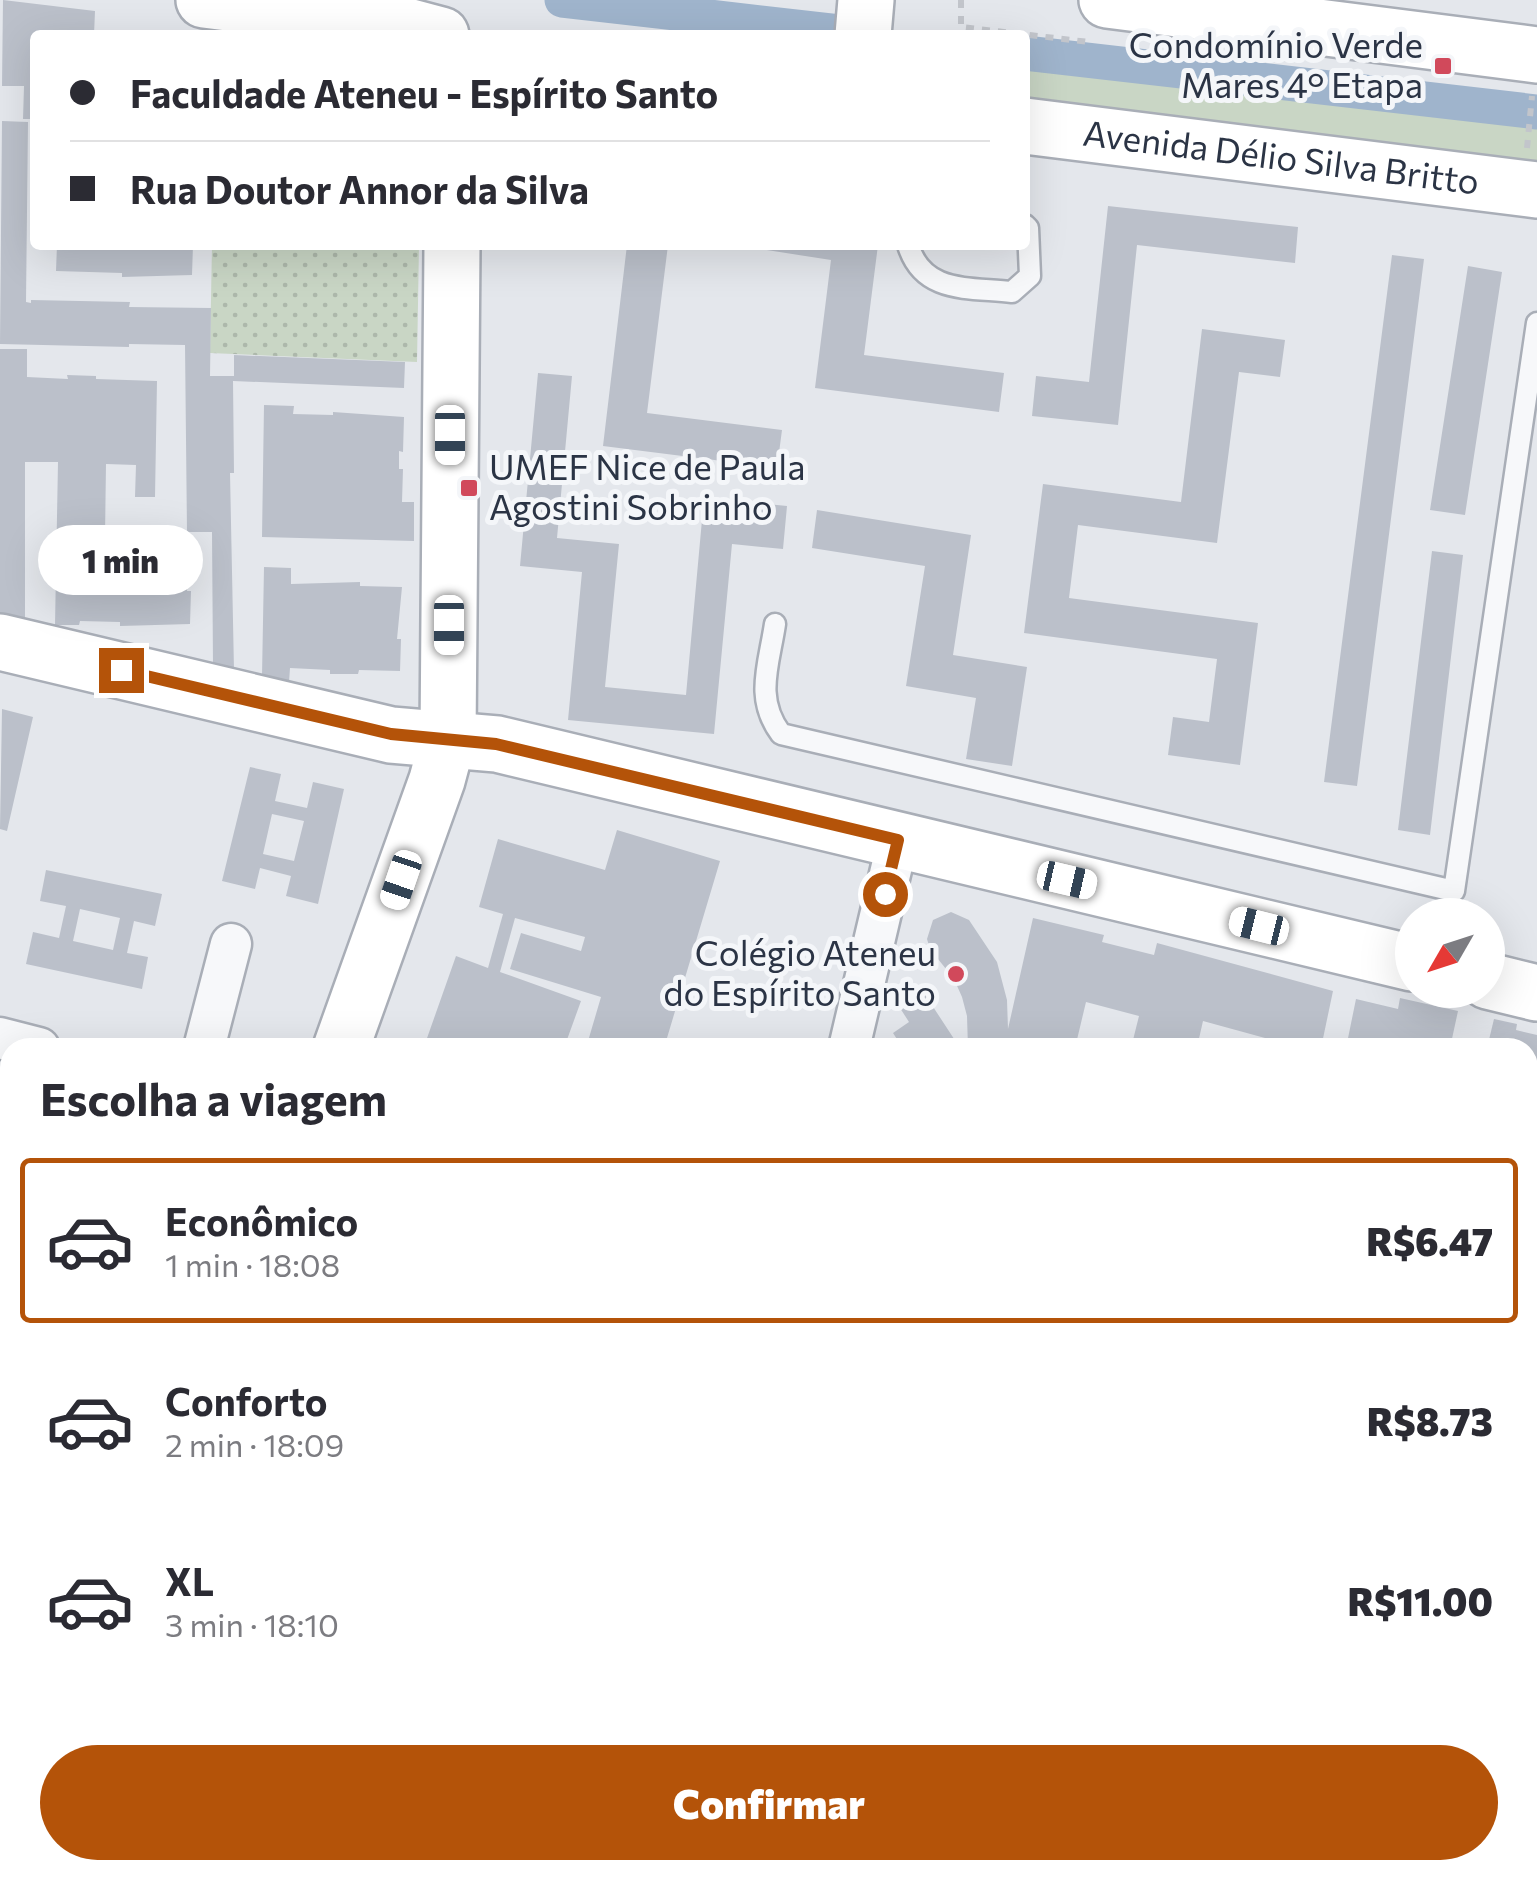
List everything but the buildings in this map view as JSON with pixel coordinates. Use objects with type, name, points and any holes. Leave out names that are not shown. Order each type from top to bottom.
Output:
[{"type":"street","points":[[204,0],[403,24],[424,30]]},
{"type":"street","points":[[1107,0],[1534,78]]},
{"type":"street","name":"Avenida Délio Silva Britto","points":[[1030,127],[1537,190]]},
{"type":"street","points":[[346,1038],[448,739],[452,250]]},
{"type":"street","points":[[0,642],[391,734],[496,744],[1395,959]]},
{"type":"street","points":[[852,1038],[898,840]]},
{"type":"street","points":[[207,1038],[231,944]]},
{"type":"street","points":[[1505,985],[1537,992]]},
{"type":"lane","points":[[910,250],[914,265],[935,282],[1012,292],[1030,276],[1029,250]]},
{"type":"lane","points":[[775,624],[764,698],[770,719],[781,734],[1454,891],[1537,323]]},
{"type":"path","points":[[1530,123],[1534,78]]},
{"type":"green space","points":[[1030,37],[1537,104],[1537,161],[1030,100]]},
{"type":"green space","points":[[212,250],[419,250],[417,362],[210,353]]},
{"type":"waterway","points":[[562,0],[823,30]]},
{"type":"waterway","points":[[1030,54],[1537,112]]},
{"type":"place","name":"Condomínio Verde Mares 4° Etapa","points":[[1443,66]]},
{"type":"place","name":"UMEF Nice de Paula Agostini Sobrinho","points":[[469,488]]},
{"type":"place","name":"Colégio Ateneu do Espírito Santo","points":[[956,974]]},
{"type":"route","points":[[121,670],[391,734],[496,744],[898,840],[885,894]]}]
